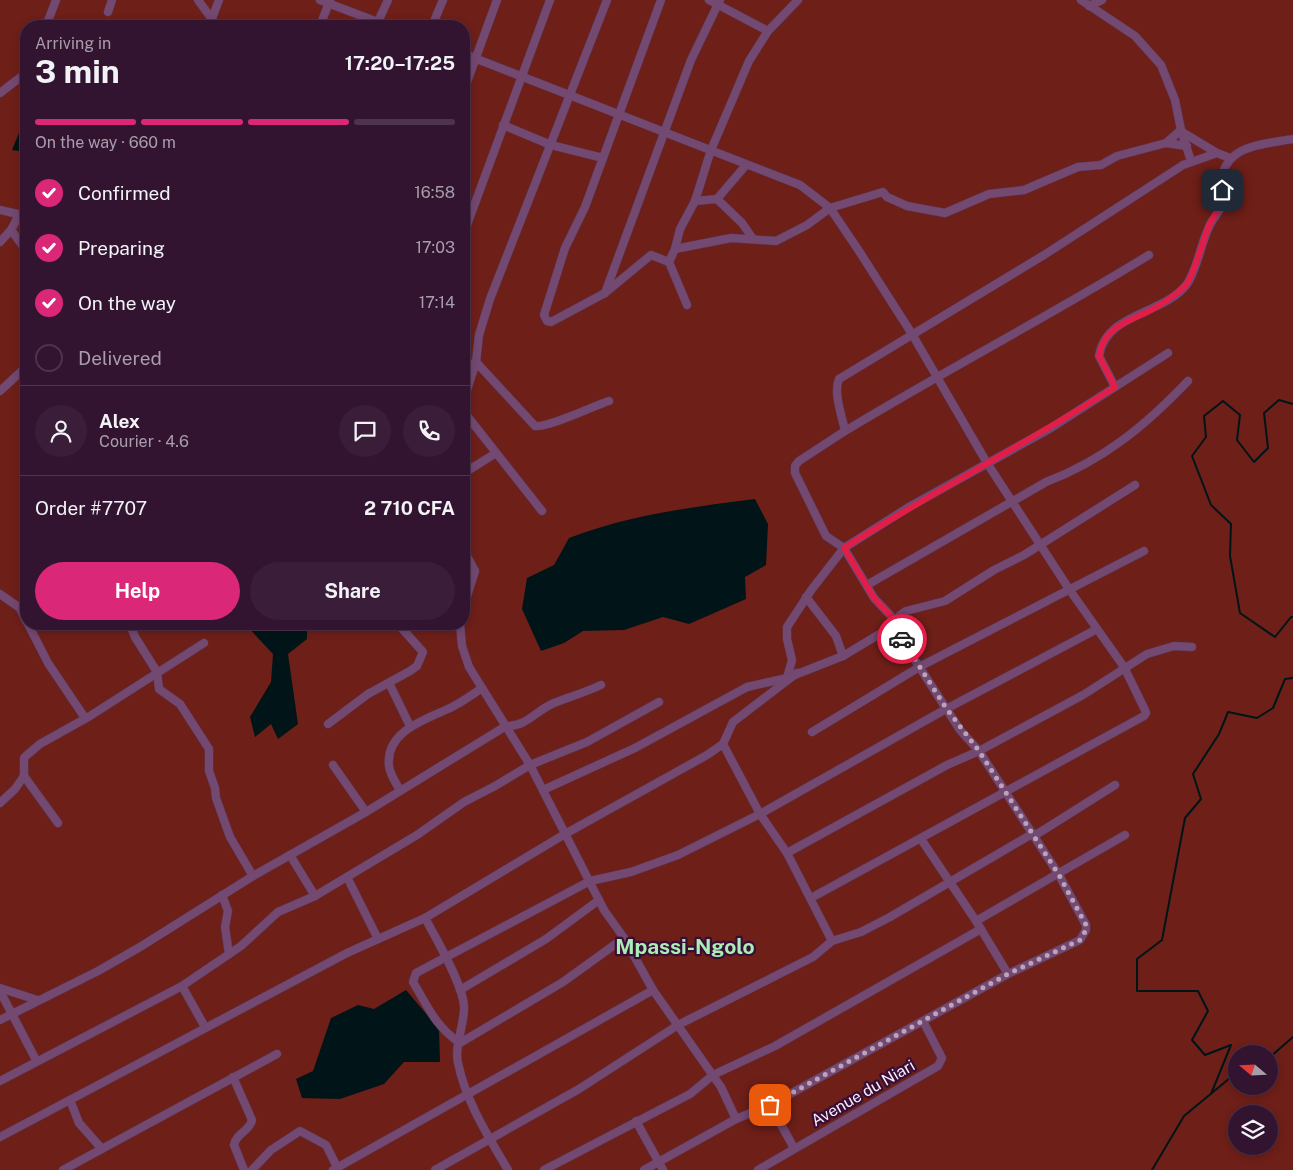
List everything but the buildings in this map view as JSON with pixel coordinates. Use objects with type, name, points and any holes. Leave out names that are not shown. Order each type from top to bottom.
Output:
[{"type":"street","points":[[48,20],[56,0]]},
{"type":"street","points":[[108,12],[112,0]]},
{"type":"street","points":[[198,0],[210,20]]},
{"type":"street","points":[[214,20],[219,0]]},
{"type":"street","points":[[320,0],[330,2],[368,20]]},
{"type":"street","points":[[379,20],[388,0]]},
{"type":"street","points":[[435,20],[443,0]]},
{"type":"street","points":[[470,73],[497,0]]},
{"type":"street","points":[[470,216],[550,0]]},
{"type":"street","points":[[470,380],[476,362],[479,335],[490,298],[607,0]]},
{"type":"street","points":[[661,0],[585,207],[561,257],[550,291],[545,319],[551,322],[605,293],[651,255],[669,262],[687,305]]},
{"type":"street","points":[[709,0],[719,2],[768,31]]},
{"type":"street","points":[[669,262],[675,249],[680,229],[695,202],[711,150],[749,61],[768,31],[798,0]]},
{"type":"street","points":[[1081,0],[1122,25],[1152,52],[1170,83],[1181,130],[1191,161]]},
{"type":"street","points":[[1089,6],[1102,0]]},
{"type":"street","points":[[322,20],[330,2]]},
{"type":"street","points":[[605,293],[691,60],[719,2]]},
{"type":"street","points":[[470,56],[665,134],[800,184],[830,208],[912,334],[987,463],[1069,589],[1124,667],[1144,708],[1146,713],[1144,716],[1004,792],[921,840],[811,898]]},
{"type":"street","points":[[0,93],[20,78]]},
{"type":"street","points":[[503,125],[550,145],[603,158]]},
{"type":"street","points":[[1166,143],[1181,130]]},
{"type":"street","points":[[1181,130],[1188,137],[1216,153],[1230,158]]},
{"type":"street","points":[[1115,387],[1099,356],[1104,341],[1110,332],[1128,319],[1150,310],[1188,282],[1209,226],[1221,207],[1224,167],[1230,158],[1252,147],[1293,138]]},
{"type":"street","points":[[675,249],[731,238],[776,241],[807,225],[830,208],[883,192],[887,197],[907,206],[945,213],[989,194],[1024,190],[1078,167],[1101,165],[1117,156],[1166,143],[1187,146]]},
{"type":"street","points":[[846,431],[838,392],[837,384],[839,378],[1060,245],[1191,161],[1216,153]]},
{"type":"street","points":[[1216,153],[1224,167]]},
{"type":"street","points":[[695,202],[717,199],[746,165]]},
{"type":"street","points":[[717,199],[742,222],[753,239]]},
{"type":"street","points":[[0,210],[20,214]]},
{"type":"street","points":[[0,242],[20,219]]},
{"type":"street","points":[[11,230],[20,242]]},
{"type":"street","points":[[644,1170],[736,1119],[770,1105],[1008,974],[1080,940],[1086,930],[1086,925],[1059,875],[979,751],[946,708],[921,666],[893,626],[891,616],[874,598],[844,548],[826,536],[795,473],[795,466],[799,460],[936,376],[1078,299],[1149,255]]},
{"type":"street","points":[[787,678],[792,660],[787,639],[787,627],[806,597],[844,548],[987,463],[1051,428],[1168,353]]},
{"type":"street","points":[[470,365],[476,362]]},
{"type":"street","points":[[476,362],[535,426],[553,422],[609,401]]},
{"type":"street","points":[[0,391],[20,373]]},
{"type":"street","points":[[867,585],[1046,482],[1072,472],[1152,418],[1188,381]]},
{"type":"street","points":[[470,420],[542,511]]},
{"type":"street","points":[[470,469],[496,453]]},
{"type":"street","points":[[544,790],[636,748],[747,687],[787,678],[842,656],[893,626],[898,616],[906,611],[945,601],[1135,486]]},
{"type":"street","points":[[812,732],[921,666],[1144,551]]},
{"type":"street","points":[[470,563],[475,572],[470,587]]},
{"type":"street","points":[[0,594],[20,605]]},
{"type":"street","points":[[806,597],[836,636],[842,656]]},
{"type":"street","points":[[460,1043],[444,1032],[413,979],[416,973],[590,881],[631,872],[678,855],[760,814],[946,708],[1097,629]]},
{"type":"street","points":[[31,630],[44,657],[85,718]]},
{"type":"street","points":[[132,630],[157,672],[159,690],[180,704],[209,749],[209,771],[215,788],[216,798],[230,837],[254,876]]},
{"type":"street","points":[[328,724],[368,694],[417,666],[424,652],[404,630]]},
{"type":"street","points":[[461,630],[462,646],[469,667],[544,790],[599,900],[624,938],[653,990],[728,1098],[736,1119]]},
{"type":"street","points":[[0,803],[15,790],[24,776],[24,758],[33,748],[85,718],[204,643]]},
{"type":"street","points":[[787,853],[947,765],[979,751],[1083,695],[1124,667],[1161,648],[1192,647]]},
{"type":"street","points":[[0,1137],[347,953],[426,918],[565,834],[723,744],[733,722],[797,673]]},
{"type":"street","points":[[389,683],[410,726]]},
{"type":"street","points":[[0,1020],[98,971],[254,876],[366,812],[506,726],[518,726],[554,703],[575,697],[601,685]]},
{"type":"street","points":[[400,790],[391,773],[389,759],[397,740],[410,726],[454,706],[482,688]]},
{"type":"street","points":[[0,1081],[36,1060],[96,1032],[182,986],[229,954],[278,912],[315,896],[348,877],[417,835],[464,802],[496,786],[530,765],[587,742],[659,702]]},
{"type":"street","points":[[723,744],[760,814],[787,853],[832,941]]},
{"type":"street","points":[[334,765],[366,812]]},
{"type":"street","points":[[24,776],[58,823]]},
{"type":"street","points":[[435,1170],[579,1089],[678,1025],[813,956],[832,941],[861,932],[950,881],[960,878],[1032,834],[1035,835],[1042,831],[1115,785]]},
{"type":"street","points":[[976,921],[1059,875],[1125,835]]},
{"type":"street","points":[[921,840],[976,921],[1008,974]]},
{"type":"street","points":[[290,855],[315,896]]},
{"type":"street","points":[[348,877],[378,939]]},
{"type":"street","points":[[222,895],[228,911],[225,927],[229,954]]},
{"type":"street","points":[[460,990],[546,938],[599,900]]},
{"type":"street","points":[[426,918],[447,958],[464,1005],[457,1055],[467,1095],[508,1170]]},
{"type":"street","points":[[544,1170],[690,1094],[713,1076],[775,1046],[981,929]]},
{"type":"street","points":[[460,1043],[563,982],[624,938]]},
{"type":"street","points":[[182,986],[205,1027]]},
{"type":"street","points":[[0,990],[37,1000]]},
{"type":"street","points":[[0,990],[36,1060]]},
{"type":"street","points":[[252,1170],[272,1150],[300,1131],[326,1145],[335,1169],[653,990]]},
{"type":"street","name":"Avenue du Niari","points":[[758,1170],[938,1066],[942,1058],[923,1021]]},
{"type":"street","points":[[63,1170],[277,1054]]},
{"type":"street","points":[[233,1077],[252,1120],[251,1126],[236,1138],[234,1145],[244,1170]]},
{"type":"street","points":[[70,1100],[79,1123],[102,1149]]},
{"type":"street","points":[[770,1105],[794,1148]]},
{"type":"street","points":[[636,1121],[663,1170]]},
{"type":"shaded area","points":[[0,0],[1293,0],[1293,1170],[0,1170]]},
{"type":"shaded area","points":[[19,133],[20,151],[12,150]]},
{"type":"shaded area","points":[[755,499],[768,524],[766,565],[745,577],[746,599],[689,624],[663,617],[624,630],[583,631],[564,643],[541,651],[522,609],[527,578],[554,565],[569,538],[615,523],[638,518],[684,509]]},
{"type":"shaded area","points":[[251,630],[307,630],[307,639],[288,654],[298,724],[278,739],[271,724],[255,737],[250,717],[271,682],[273,654]]},
{"type":"shaded area","points":[[406,990],[439,1029],[440,1062],[404,1062],[384,1084],[340,1099],[302,1098],[296,1079],[313,1071],[331,1018],[358,1005],[374,1009]]},
{"type":"waterway","points":[[1293,404],[1279,400],[1264,413],[1268,448],[1254,462],[1237,440],[1240,415],[1223,401],[1204,416],[1206,437],[1192,456],[1211,505],[1231,524],[1230,556],[1240,613],[1275,637],[1293,617]]},
{"type":"waterway","points":[[1211,1094],[1231,1045],[1205,1055],[1192,1040],[1208,1011],[1198,991],[1137,991],[1137,959],[1162,940],[1185,818],[1201,799],[1193,774],[1219,734],[1228,712],[1257,718],[1273,708],[1285,679],[1293,678]]},
{"type":"waterway","points":[[1278,1050],[1293,1037]]},
{"type":"waterway","points":[[1152,1170],[1184,1116],[1228,1080]]},
{"type":"way so far","points":[[770,1105],[1008,974],[1080,940],[1086,930],[1086,925],[1059,875],[979,751],[960,730],[921,666],[902,639]]},
{"type":"district","name":"Mpassi-Ngolo","points":[[685,946]]},
{"type":"route","points":[[902,639],[893,626],[888,611],[874,598],[844,548],[940,490],[1051,428],[1115,387],[1099,356],[1100,347],[1110,332],[1128,319],[1161,304],[1185,286],[1209,226],[1221,207],[1223,200],[1222,190]]}]
